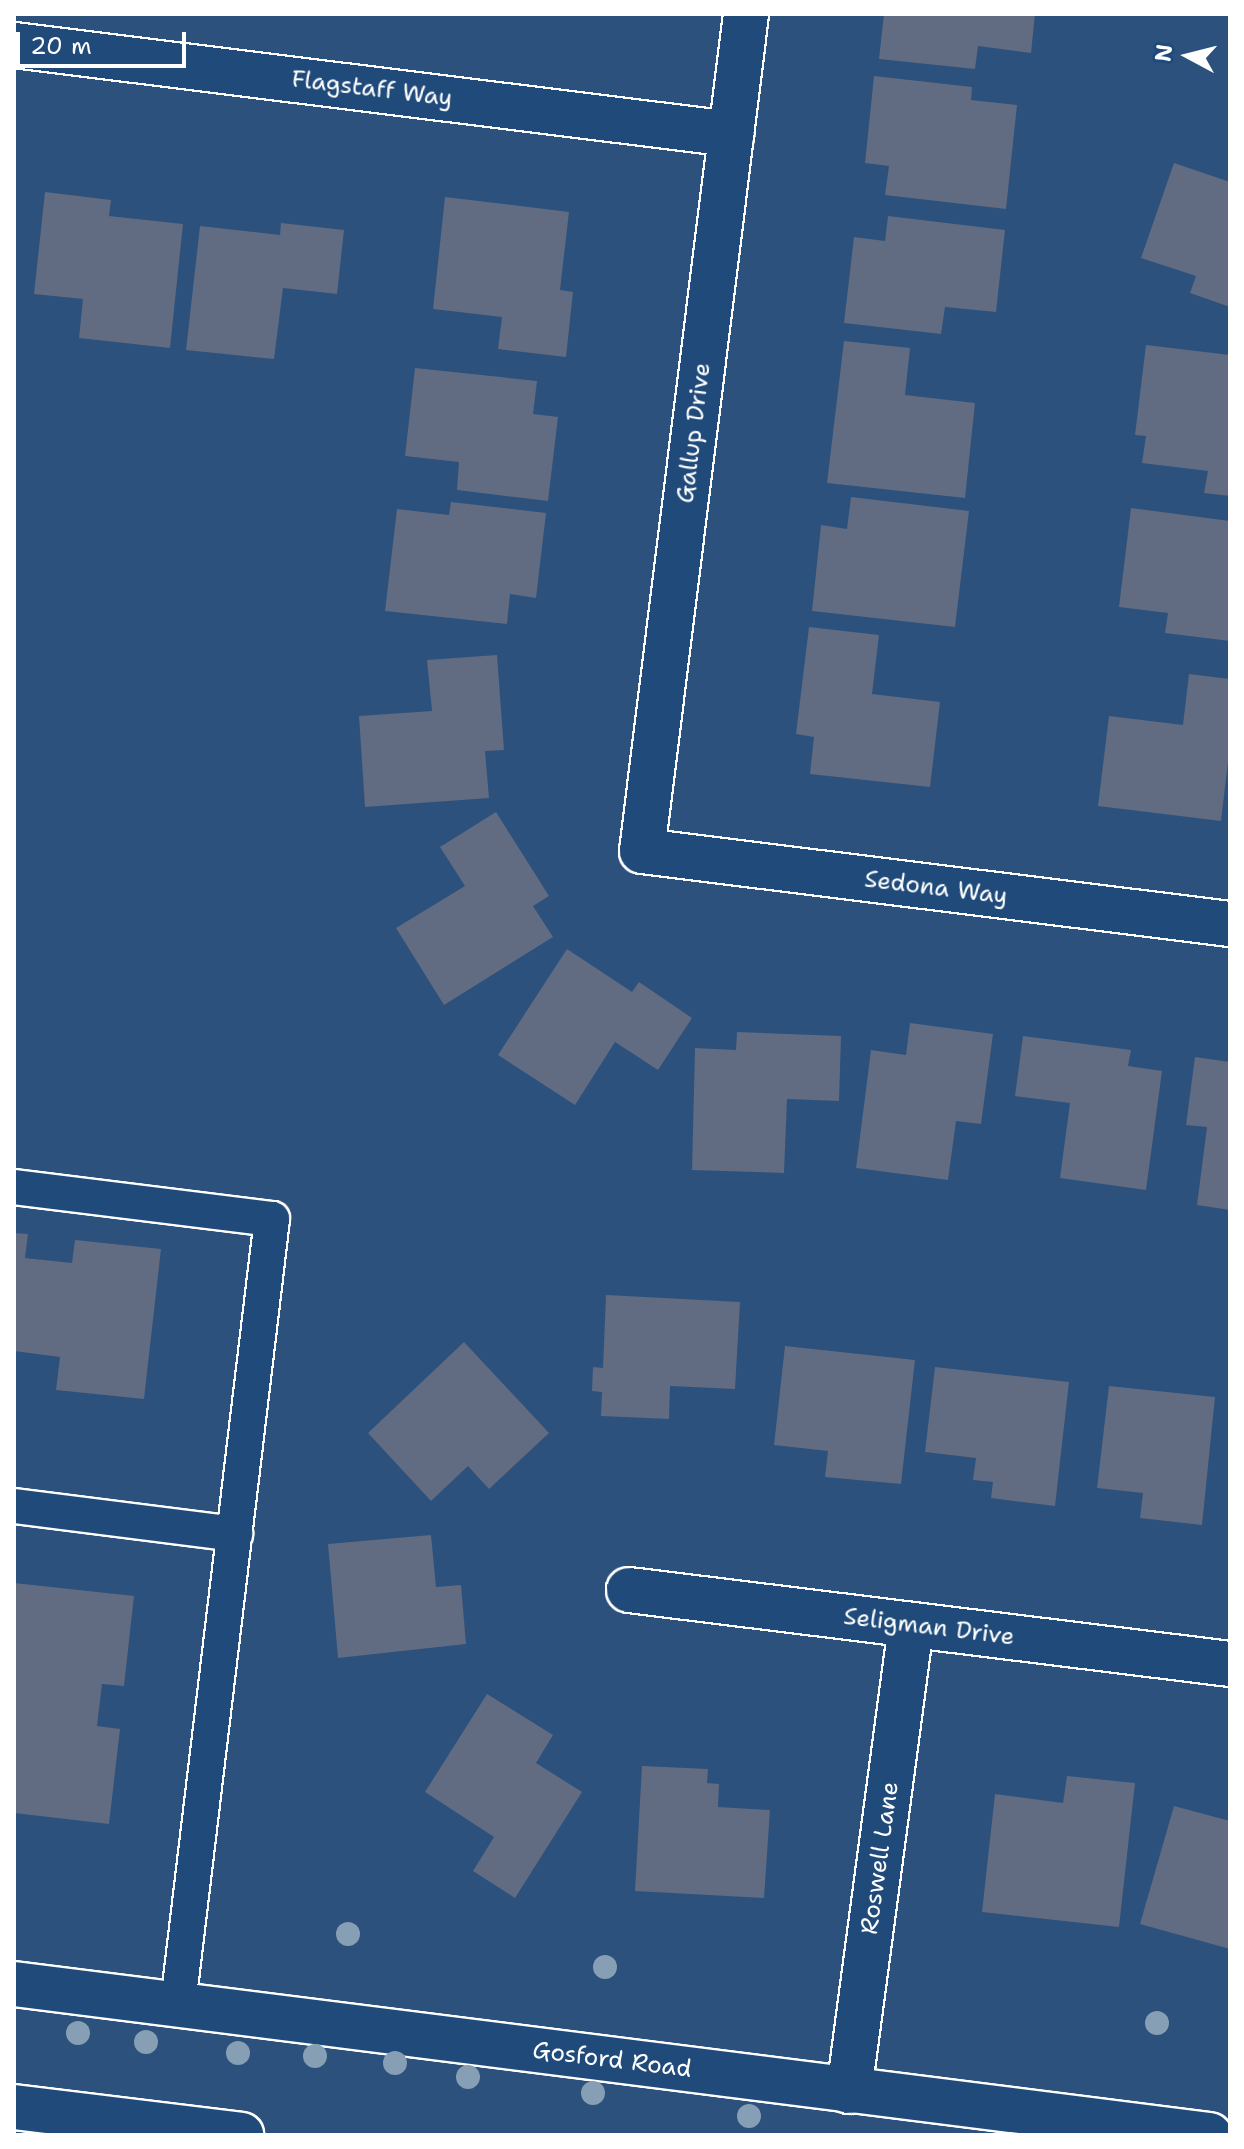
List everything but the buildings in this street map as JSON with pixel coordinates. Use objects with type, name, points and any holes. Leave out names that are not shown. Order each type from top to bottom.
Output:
[{"type":"street","name":"Gallup Drive","points":[[642,851],[746,14]]},
{"type":"street","name":"Flagstaff Way","points":[[14,45],[731,134]]},
{"type":"street","name":"Sedona Way","points":[[642,851],[1230,924]]},
{"type":"street","name":"Seligman Drive","points":[[629,1590],[1230,1664]]},
{"type":"street","name":"Roswell Lane","points":[[849,2091],[911,1625]]},
{"type":"street","name":"Gosford Road","points":[[14,1984],[1209,2135]]},
{"type":"street","points":[[14,2107],[241,2135]]},
{"type":"lane","points":[[14,1187],[272,1219],[178,2004]]},
{"type":"lane","points":[[14,1506],[235,1534]]}]
